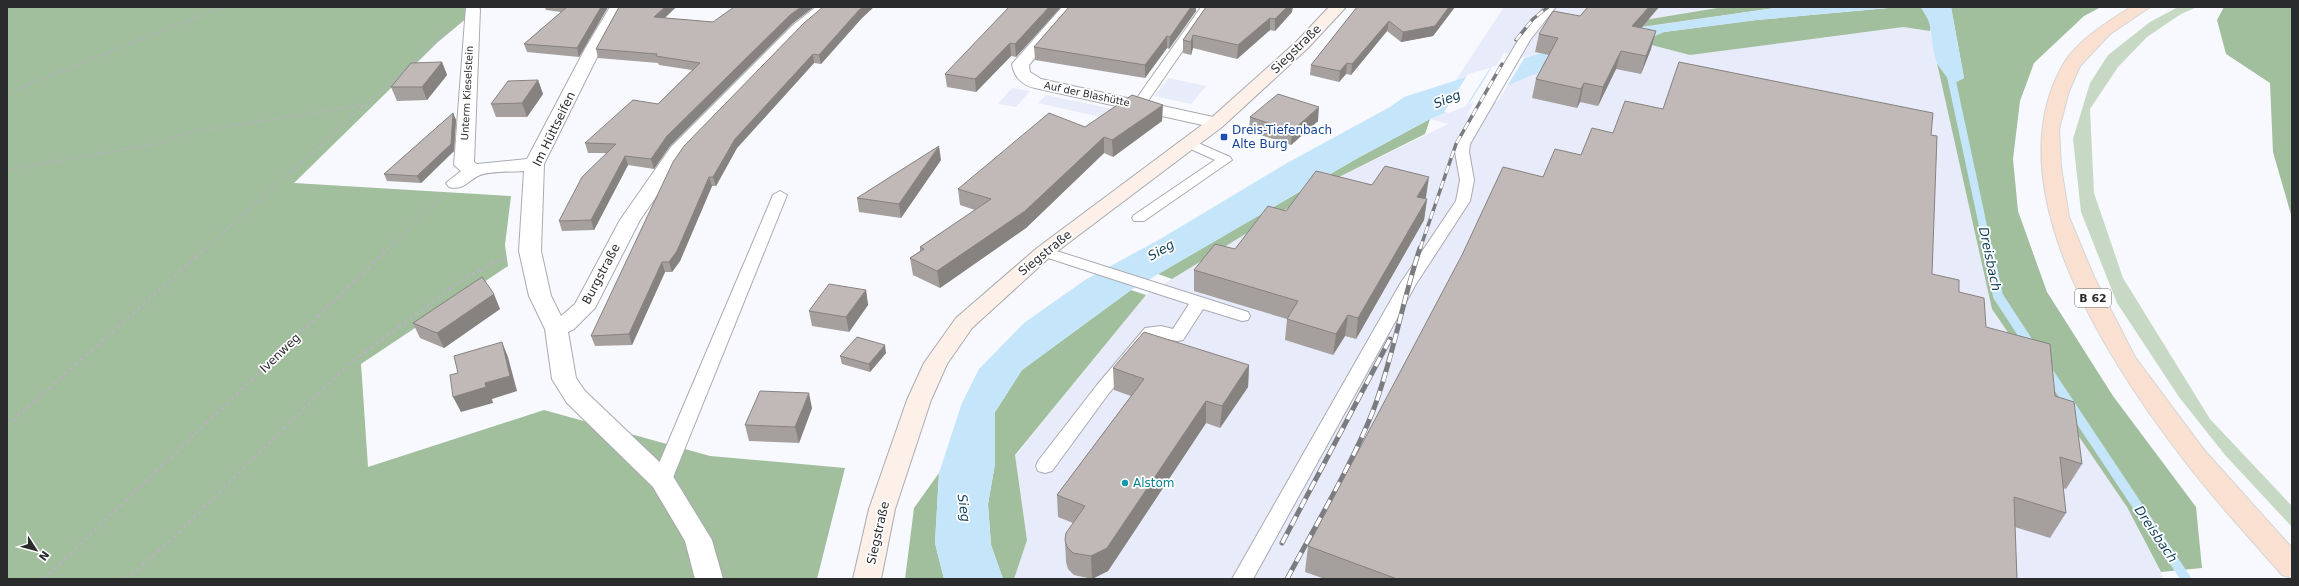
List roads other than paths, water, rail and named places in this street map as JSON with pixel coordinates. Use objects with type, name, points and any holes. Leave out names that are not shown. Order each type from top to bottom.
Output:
[{"type":"main road","name":"B 62","points":[[2142,7],[2104,31],[2072,64],[2060,91],[2050,128],[2051,167],[2059,217],[2083,277],[2126,360],[2196,458],[2292,567]]},
{"type":"street","name":"Im Hüttseifen","points":[[556,329],[540,296],[530,251],[534,164],[594,46],[618,7]]},
{"type":"street","name":"Burgstraße","points":[[556,329],[566,324],[584,308],[630,220],[678,151],[799,28],[826,7]]},
{"type":"street","name":"Auf der Blashütte","points":[[1070,7],[1020,64],[1022,74],[1035,83],[1216,123]]},
{"type":"street","name":"Siegstraße","points":[[867,579],[882,509],[919,400],[936,363],[964,323],[1044,252],[1216,123],[1302,45],[1338,7]]},
{"type":"street","name":"Unterm Kieselstein","points":[[472,9],[464,165],[475,170]]},
{"type":"street","points":[[456,183],[475,170],[534,164]]},
{"type":"street","points":[[556,329],[564,379],[576,397],[662,480],[698,540],[709,579]]},
{"type":"lane","points":[[1138,106],[1207,7]]},
{"type":"lane","points":[[1242,579],[1408,284],[1463,201],[1468,180],[1462,152],[1463,144],[1526,39],[1550,7]]},
{"type":"lane","points":[[1139,218],[1225,160],[1189,143]]},
{"type":"lane","points":[[662,480],[780,195]]},
{"type":"lane","points":[[1044,252],[1242,316]]},
{"type":"lane","points":[[1045,466],[1103,389],[1151,332],[1161,331],[1177,336],[1199,302]]},
{"type":"water","name":"Sieg","points":[[1781,7],[1899,7],[1757,20],[1664,32],[1640,42],[1532,75],[1430,119],[1356,159],[1131,290],[1022,370],[995,412],[995,464],[988,504],[991,545],[1003,579],[944,579],[935,543],[939,473],[962,403],[979,369],[1024,323],[1085,280],[1162,238],[1287,163],[1390,107],[1404,97],[1604,33]]},
{"type":"water","points":[[1917,7],[1951,7],[1964,78],[1952,84],[1937,63],[1928,21],[1921,8]]},
{"type":"waterway","name":"Dreisbach","points":[[1950,72],[1988,249]]},
{"type":"waterway","name":"Dreisbach","points":[[1988,248],[1998,296],[2032,348]]},
{"type":"waterway","name":"Dreisbach","points":[[2047,370],[2186,579]]},
{"type":"railway","points":[[1516,40],[1533,19],[1548,7]]},
{"type":"railway","points":[[1420,249],[1456,144],[1502,64]]},
{"type":"railway","points":[[1287,579],[1354,454],[1373,411],[1386,371],[1420,248]]},
{"type":"railway","points":[[1282,543],[1390,339]]},
{"type":"place","name":"Dreis-Tiefenbach Alte Burg","points":[[1224,137]]},
{"type":"place","name":"Alstom","points":[[1125,483]]}]
